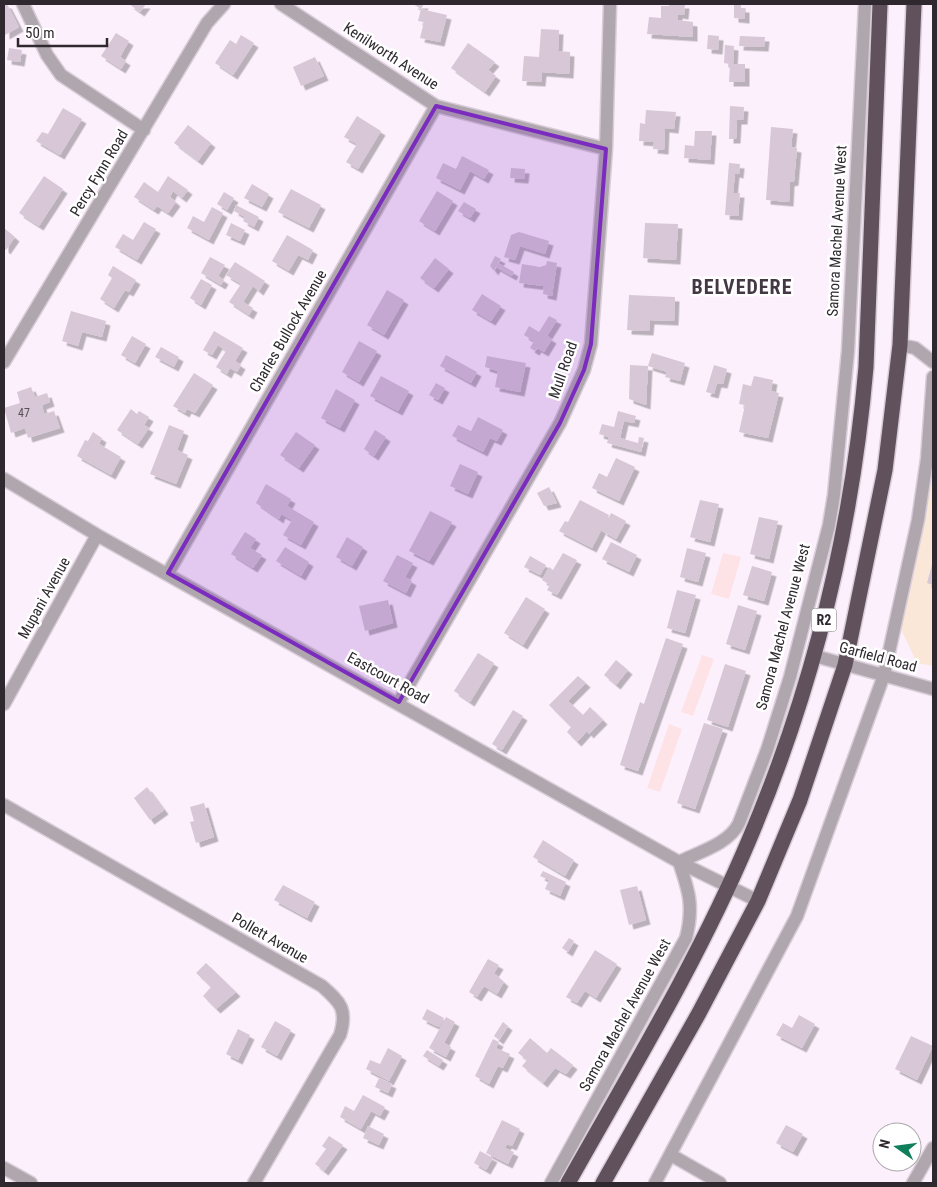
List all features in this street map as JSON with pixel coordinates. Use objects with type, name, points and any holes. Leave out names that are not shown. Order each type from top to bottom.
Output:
[{"type":"highway","name":"Samora Machel Avenue West","points":[[568,1183],[652,1034],[729,886],[772,784],[815,656],[846,519],[862,418],[866,367],[880,4]]},
{"type":"highway","name":"R2","points":[[603,1183],[699,1013],[758,901],[800,800],[845,665],[885,470],[900,345],[914,4]]},
{"type":"street","points":[[23,4],[47,55],[61,75],[144,130]]},
{"type":"street","name":"Percy Fynn Road","points":[[4,362],[207,23],[224,4]]},
{"type":"street","name":"Kenilworth Avenue","points":[[281,4],[436,106],[606,149]]},
{"type":"street","name":"Mull Road","points":[[399,702],[560,423],[584,370],[591,344],[606,149],[610,4]]},
{"type":"street","name":"Samora Machel Avenue West","points":[[551,1183],[686,938],[692,907],[689,891],[679,862],[727,838],[736,830],[766,750],[790,677],[828,525],[845,395],[865,4]]},
{"type":"street","name":"Charles Bullock Avenue","points":[[168,573],[436,106]]},
{"type":"street","points":[[900,345],[915,348],[933,362]]},
{"type":"street","points":[[655,1183],[797,916],[884,675],[911,560],[930,435],[933,377]]},
{"type":"street","name":"Eastcourt Road","points":[[4,479],[98,535],[399,702],[679,862],[758,901]]},
{"type":"street","name":"Mupani Avenue","points":[[4,704],[98,535]]},
{"type":"street","name":"Garfield Road","points":[[815,656],[933,689]]},
{"type":"street","name":"Pollett Avenue","points":[[4,806],[322,986],[343,1008],[344,1021],[340,1034],[254,1183]]},
{"type":"street","points":[[914,1183],[933,1148]]},
{"type":"street","points":[[671,1155],[720,1183]]},
{"type":"street","points":[[4,1168],[31,1183]]},
{"type":"highlighted area","points":[[436,106],[606,149],[591,344],[584,370],[560,423],[399,702],[168,573]]},
{"type":"shaded area","points":[[932,467],[933,666],[917,663],[900,627]]},
{"type":"shaded area","points":[[723,553],[741,557],[729,599],[711,594]]},
{"type":"shaded area","points":[[702,655],[714,659],[693,716],[681,712]]},
{"type":"shaded area","points":[[669,724],[682,729],[660,792],[647,788]]},
{"type":"building","points":[[4,4],[7,4],[19,27],[5,35]]},
{"type":"building","points":[[129,4],[146,4],[140,12]]},
{"type":"building","points":[[413,4],[424,4],[421,9]]},
{"type":"building","points":[[669,4],[685,4],[684,15],[678,14],[678,20],[693,22],[693,37],[647,34],[649,17],[661,18],[661,6],[669,6]]},
{"type":"building","points":[[734,4],[741,4],[741,8],[745,8],[745,19],[734,18]]},
{"type":"building","points":[[421,9],[447,15],[440,42],[420,38],[424,22],[418,21]]},
{"type":"building","points":[[541,29],[559,30],[558,51],[570,52],[569,74],[542,72],[541,82],[522,81],[524,56],[539,57]]},
{"type":"building","points":[[116,33],[129,41],[120,57],[126,61],[121,69],[101,56]]},
{"type":"building","points":[[241,35],[254,43],[233,75],[215,63],[230,40],[236,44]]},
{"type":"building","points":[[708,35],[719,36],[718,50],[707,49]]},
{"type":"building","points":[[740,36],[765,37],[764,47],[739,46]]},
{"type":"building","points":[[468,43],[495,62],[488,70],[496,76],[485,92],[451,68]]},
{"type":"building","points":[[725,45],[734,46],[733,64],[745,64],[745,82],[729,82],[730,64],[724,63]]},
{"type":"building","points":[[9,48],[22,50],[20,62],[7,60]]},
{"type":"building","points":[[315,57],[324,76],[301,86],[293,67]]},
{"type":"building","points":[[730,106],[744,107],[743,120],[737,120],[736,139],[729,139]]},
{"type":"building","points":[[63,108],[82,119],[60,155],[36,141],[42,132],[48,134]]},
{"type":"building","points":[[646,110],[676,112],[674,129],[665,128],[664,150],[653,149],[654,142],[639,141],[640,123],[645,124]]},
{"type":"building","points":[[357,116],[381,131],[358,169],[346,162],[357,144],[344,137]]},
{"type":"building","points":[[188,125],[211,143],[198,161],[174,143]]},
{"type":"building","points":[[771,127],[793,129],[791,147],[797,148],[794,181],[790,182],[789,202],[766,200]]},
{"type":"building","points":[[695,131],[712,131],[710,160],[684,158],[685,145],[694,146]]},
{"type":"building","points":[[462,156],[489,170],[484,179],[470,171],[460,190],[436,178],[443,163],[456,169]]},
{"type":"building","points":[[729,163],[740,164],[739,174],[735,173],[733,193],[740,193],[738,216],[725,215]]},
{"type":"building","points":[[511,168],[525,169],[524,179],[510,178]]},
{"type":"building","points":[[44,176],[63,189],[39,226],[19,213]]},
{"type":"building","points":[[168,176],[188,190],[182,198],[173,191],[170,197],[176,202],[168,213],[157,206],[154,210],[134,197],[144,182],[158,192]]},
{"type":"building","points":[[252,184],[269,194],[262,207],[244,198]]},
{"type":"building","points":[[291,189],[321,205],[309,228],[278,212]]},
{"type":"building","points":[[437,191],[453,201],[435,231],[419,221]]},
{"type":"building","points":[[224,192],[234,198],[227,210],[217,204]]},
{"type":"building","points":[[464,202],[476,209],[470,218],[458,211]]},
{"type":"building","points":[[236,205],[259,217],[254,227],[243,221],[245,217],[234,211]]},
{"type":"building","points":[[212,207],[223,213],[209,240],[187,228],[193,216],[204,222]]},
{"type":"building","points":[[144,222],[156,229],[137,260],[115,247],[123,234],[133,240]]},
{"type":"building","points":[[231,223],[245,230],[240,241],[226,235]]},
{"type":"building","points":[[645,223],[678,224],[676,260],[643,258]]},
{"type":"building","points":[[4,228],[15,237],[6,250],[4,248]]},
{"type":"building","points":[[519,232],[549,241],[545,254],[520,246],[515,260],[504,257],[511,235]]},
{"type":"building","points":[[287,235],[313,250],[308,260],[298,255],[289,271],[272,261]]},
{"type":"building","points":[[495,256],[501,259],[498,263],[514,272],[512,276],[496,267],[494,271],[490,266]]},
{"type":"building","points":[[210,257],[225,265],[218,276],[224,280],[221,285],[201,273]]},
{"type":"building","points":[[435,258],[449,269],[434,288],[420,278]]},
{"type":"building","points":[[547,261],[557,263],[552,296],[543,294],[544,286],[519,283],[522,264],[540,267],[546,265]]},
{"type":"building","points":[[235,262],[265,281],[259,291],[253,286],[243,302],[253,308],[249,315],[229,302],[241,284],[226,275]]},
{"type":"building","points":[[113,266],[136,280],[129,292],[125,290],[114,308],[100,299],[112,278],[108,275]]},
{"type":"building","points":[[201,279],[212,285],[201,305],[190,298]]},
{"type":"building","points":[[387,290],[404,300],[384,335],[367,325]]},
{"type":"building","points":[[482,294],[501,306],[491,321],[472,310]]},
{"type":"building","points":[[629,295],[675,297],[674,321],[650,320],[649,331],[627,330]]},
{"type":"building","points":[[71,311],[106,321],[102,337],[82,332],[78,346],[62,341]]},
{"type":"building","points":[[549,316],[557,320],[547,336],[552,339],[544,352],[537,348],[535,351],[530,348],[534,341],[524,335],[529,326],[539,332]]},
{"type":"building","points":[[214,331],[243,348],[235,361],[241,365],[237,372],[230,368],[227,374],[216,367],[226,351],[218,345],[212,355],[203,350]]},
{"type":"building","points":[[132,336],[146,344],[135,363],[121,355]]},
{"type":"building","points":[[359,341],[377,351],[359,382],[342,372]]},
{"type":"building","points":[[161,347],[179,357],[174,367],[155,357]]},
{"type":"building","points":[[652,353],[685,363],[680,381],[665,377],[667,372],[648,366]]},
{"type":"building","points":[[446,355],[477,372],[471,383],[440,366]]},
{"type":"building","points":[[487,356],[526,363],[520,392],[495,387],[498,371],[485,367]]},
{"type":"building","points":[[630,365],[648,366],[646,405],[629,399]]},
{"type":"building","points":[[714,365],[727,369],[723,384],[717,383],[714,394],[706,392]]},
{"type":"building","points":[[194,373],[213,385],[195,413],[187,409],[185,413],[173,406]]},
{"type":"building","points":[[381,376],[409,391],[398,411],[370,396]]},
{"type":"building","points":[[754,376],[773,380],[771,391],[779,393],[768,438],[739,432],[745,405],[739,404],[743,384],[751,386]]},
{"type":"building","points":[[436,383],[445,388],[438,400],[429,395]]},
{"type":"building","points":[[31,387],[35,397],[47,393],[50,402],[42,405],[44,414],[54,411],[60,428],[28,438],[25,428],[11,433],[4,408],[20,403],[17,392]]},
{"type":"building","points":[[336,389],[355,400],[340,428],[321,418]]},
{"type":"building","points":[[131,409],[137,414],[139,411],[149,417],[144,425],[149,428],[138,444],[117,430]]},
{"type":"building","points":[[618,411],[636,416],[634,423],[624,421],[620,438],[638,443],[639,437],[644,438],[641,452],[607,443],[609,437],[599,434],[602,424],[614,427]]},
{"type":"building","points":[[478,417],[503,430],[497,441],[490,438],[483,452],[452,436],[458,425],[471,431]]},
{"type":"building","points":[[169,425],[184,431],[177,450],[188,455],[176,484],[150,474]]},
{"type":"building","points":[[375,430],[386,437],[374,456],[364,449]]},
{"type":"building","points":[[93,432],[102,438],[99,444],[121,457],[111,475],[77,456],[85,440],[88,441]]},
{"type":"building","points":[[296,432],[315,445],[299,468],[280,455]]},
{"type":"building","points":[[616,458],[635,467],[619,501],[592,488],[599,473],[607,477]]},
{"type":"building","points":[[460,464],[478,472],[468,494],[450,486]]},
{"type":"building","points":[[266,484],[291,499],[287,506],[314,522],[301,545],[283,535],[292,520],[281,514],[279,519],[256,503]]},
{"type":"building","points":[[549,487],[557,503],[544,506],[537,493]]},
{"type":"building","points":[[580,500],[609,515],[592,548],[559,531],[565,521],[568,522]]},
{"type":"building","points":[[700,500],[719,504],[710,542],[690,537]]},
{"type":"building","points":[[430,511],[452,522],[429,561],[409,551]]},
{"type":"building","points":[[611,513],[626,521],[616,539],[602,531]]},
{"type":"building","points":[[759,517],[778,521],[769,559],[750,554]]},
{"type":"building","points":[[245,532],[256,539],[250,548],[262,555],[253,568],[231,554]]},
{"type":"building","points":[[347,537],[363,547],[352,566],[336,557]]},
{"type":"building","points":[[611,542],[637,555],[629,572],[602,559]]},
{"type":"building","points":[[285,547],[309,562],[301,576],[276,561]]},
{"type":"building","points":[[687,548],[706,553],[698,582],[680,577]]},
{"type":"building","points":[[563,553],[577,560],[557,595],[547,590],[550,585],[542,580],[549,567],[553,570]]},
{"type":"building","points":[[397,555],[413,563],[405,577],[412,581],[406,593],[383,581]]},
{"type":"building","points":[[530,556],[546,565],[540,575],[524,567]]},
{"type":"building","points":[[933,561],[933,585],[927,583]]},
{"type":"building","points":[[752,566],[772,572],[764,601],[743,595]]},
{"type":"building","points":[[677,590],[696,595],[685,633],[667,628]]},
{"type":"building","points":[[526,597],[545,609],[523,645],[504,633]]},
{"type":"building","points":[[388,600],[393,623],[365,631],[359,606]]},
{"type":"building","points":[[738,605],[757,611],[745,650],[726,644]]},
{"type":"building","points":[[666,638],[683,644],[638,771],[620,765],[640,702],[644,704]]},
{"type":"building","points":[[478,653],[494,663],[470,702],[454,691]]},
{"type":"building","points":[[616,660],[628,670],[616,685],[604,675]]},
{"type":"building","points":[[725,664],[746,671],[728,727],[707,720]]},
{"type":"building","points":[[578,676],[586,683],[568,701],[583,715],[590,707],[603,720],[589,734],[587,731],[577,742],[567,732],[571,727],[549,705]]},
{"type":"building","points":[[513,710],[523,716],[502,750],[492,744]]},
{"type":"building","points":[[704,723],[723,729],[695,809],[677,803]]},
{"type":"building","points":[[147,787],[164,810],[150,820],[134,798]]},
{"type":"building","points":[[204,803],[214,837],[196,843],[190,822],[194,821],[190,807]]},
{"type":"building","points":[[543,840],[574,860],[565,876],[533,857]]},
{"type":"building","points":[[543,871],[566,882],[560,896],[545,889],[549,880],[540,876]]},
{"type":"building","points":[[283,885],[315,902],[307,918],[274,900]]},
{"type":"building","points":[[637,886],[646,920],[629,925],[620,890]]},
{"type":"building","points":[[569,938],[574,941],[568,952],[562,948]]},
{"type":"building","points":[[595,950],[617,964],[596,998],[585,991],[577,1003],[566,997]]},
{"type":"building","points":[[488,959],[499,965],[494,973],[504,982],[497,994],[484,986],[477,997],[469,992]]},
{"type":"building","points":[[206,963],[236,992],[216,1009],[203,996],[211,987],[196,973]]},
{"type":"building","points":[[427,1009],[444,1018],[439,1027],[422,1019]]},
{"type":"building","points":[[799,1015],[815,1024],[802,1048],[776,1035],[783,1023],[792,1028]]},
{"type":"building","points":[[446,1017],[455,1022],[444,1043],[451,1047],[446,1057],[429,1048]]},
{"type":"building","points":[[275,1021],[291,1030],[277,1056],[261,1047]]},
{"type":"building","points":[[503,1022],[508,1026],[499,1040],[494,1036]]},
{"type":"building","points":[[238,1029],[250,1035],[238,1060],[226,1054]]},
{"type":"building","points":[[911,1036],[933,1046],[917,1080],[895,1069]]},
{"type":"building","points":[[530,1038],[547,1053],[551,1048],[573,1065],[566,1074],[555,1068],[543,1083],[522,1066],[527,1060],[518,1053]]},
{"type":"building","points":[[493,1039],[499,1042],[496,1048],[510,1054],[503,1068],[498,1066],[489,1084],[475,1076]]},
{"type":"building","points":[[388,1048],[402,1056],[389,1081],[366,1069],[370,1060],[380,1064]]},
{"type":"building","points":[[427,1050],[443,1060],[439,1066],[423,1056]]},
{"type":"building","points":[[379,1078],[392,1084],[388,1093],[375,1087]]},
{"type":"building","points":[[363,1095],[385,1107],[380,1116],[371,1111],[361,1129],[340,1117],[345,1106],[354,1111]]},
{"type":"building","points":[[502,1120],[520,1129],[512,1146],[507,1144],[505,1148],[514,1152],[508,1164],[486,1153]]},
{"type":"building","points":[[786,1125],[803,1134],[793,1152],[776,1143]]},
{"type":"building","points":[[368,1126],[384,1134],[379,1145],[363,1138]]},
{"type":"building","points":[[329,1136],[343,1145],[324,1171],[315,1164],[326,1149],[322,1146]]},
{"type":"building","points":[[480,1151],[493,1158],[486,1170],[474,1163]]},
{"type":"district","name":"BELVEDERE","points":[[742,287]]}]
